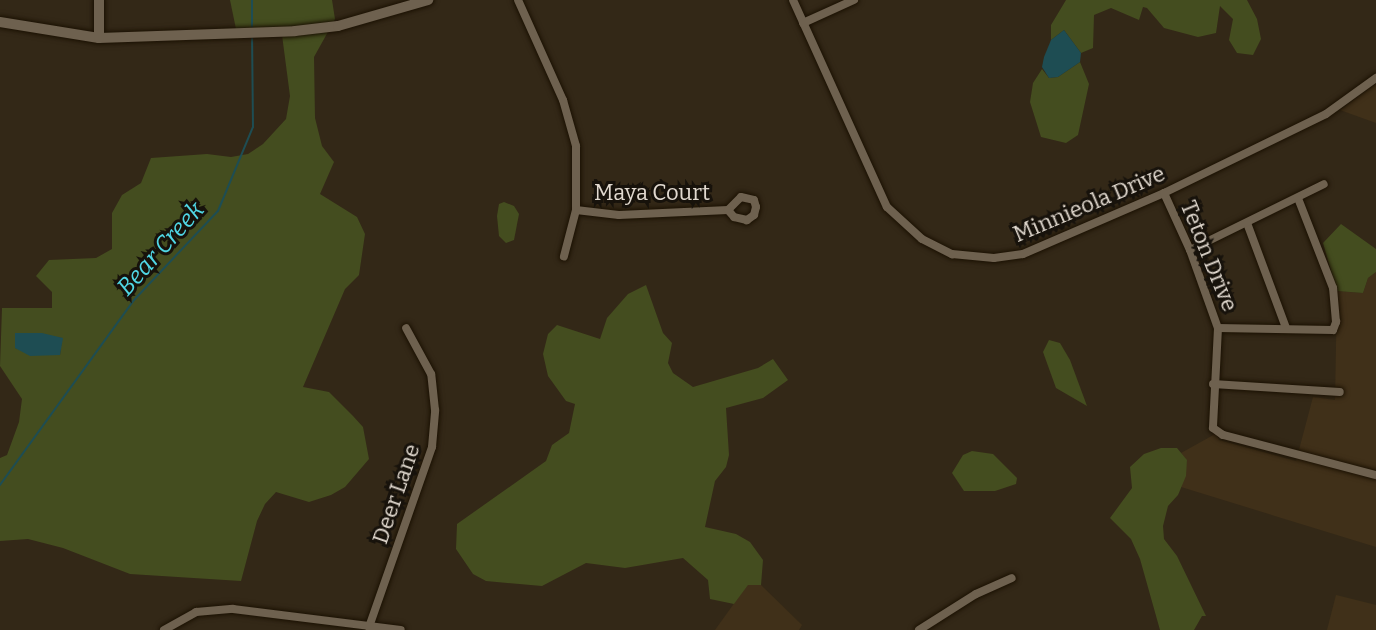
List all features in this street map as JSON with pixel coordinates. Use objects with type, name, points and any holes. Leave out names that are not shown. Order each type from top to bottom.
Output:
[{"type":"street","points":[[99,0],[99,38]]},
{"type":"street","points":[[0,22],[99,38],[295,31],[338,26],[428,0]]},
{"type":"street","points":[[518,0],[563,100],[576,146],[576,210],[564,256]]},
{"type":"street","name":"Minnieola Drive","points":[[793,0],[887,207],[922,239],[952,254],[994,258],[1023,254],[1164,193],[1326,114],[1376,78]]},
{"type":"street","points":[[803,23],[854,0]]},
{"type":"street","points":[[1190,250],[1324,184]]},
{"type":"street","name":"Teton Drive","points":[[1164,193],[1190,250],[1218,328],[1213,428],[1223,435],[1376,475]]},
{"type":"street","points":[[1218,328],[1333,330],[1336,322],[1333,288],[1298,198]]},
{"type":"street","name":"Maya Court","points":[[576,210],[619,215],[728,210]]},
{"type":"street","points":[[1247,223],[1286,328]]},
{"type":"street","name":"Deer Lane","points":[[369,627],[432,447],[435,410],[431,374],[406,328]]},
{"type":"street","points":[[1213,384],[1340,392]]},
{"type":"street","points":[[919,630],[976,594],[1012,578]]},
{"type":"street","points":[[164,630],[196,612],[233,609],[401,630]]},
{"type":"shaded area","points":[[1376,83],[1376,123],[1340,110]]},
{"type":"shaded area","points":[[1376,272],[1376,547],[1181,487],[1187,461],[1181,453],[1217,433],[1219,440],[1296,461],[1313,397],[1335,400],[1337,291],[1363,293],[1368,278]]},
{"type":"shaded area","points":[[748,584],[761,585],[802,625],[799,630],[715,630]]},
{"type":"shaded area","points":[[1336,595],[1376,605],[1376,630],[1327,630]]},
{"type":"green space","points":[[230,0],[332,0],[335,19],[333,23],[294,28],[236,29]]},
{"type":"green space","points":[[1066,0],[1247,0],[1257,19],[1261,39],[1253,55],[1237,53],[1229,40],[1233,19],[1220,6],[1216,33],[1198,37],[1164,28],[1147,8],[1143,7],[1139,20],[1111,8],[1094,15],[1093,48],[1081,53],[1064,30],[1051,40],[1051,25]]},
{"type":"green space","points":[[329,30],[314,57],[315,118],[322,146],[334,162],[320,194],[357,217],[365,234],[359,275],[345,289],[303,387],[329,392],[353,416],[363,427],[369,459],[345,487],[331,495],[309,502],[276,492],[265,504],[257,521],[241,581],[130,574],[63,548],[28,539],[0,541],[0,458],[7,455],[19,422],[22,399],[0,366],[2,308],[52,308],[52,292],[36,276],[49,260],[96,258],[112,249],[112,213],[122,195],[141,183],[151,158],[207,154],[231,157],[248,154],[263,144],[286,119],[290,96],[282,35]],"holes":[[[15,333],[62,338],[60,355],[15,348]]]},
{"type":"green space","points":[[1080,62],[1089,84],[1078,135],[1066,143],[1041,137],[1030,102],[1033,83],[1042,69],[1049,78],[1058,77]]},
{"type":"green space","points":[[504,202],[514,206],[519,214],[514,240],[506,243],[499,236],[497,216],[499,204]]},
{"type":"green space","points":[[1341,224],[1376,249],[1376,272],[1368,278],[1363,293],[1337,291],[1323,243]]},
{"type":"green space","points":[[646,285],[663,333],[672,343],[668,363],[673,373],[693,387],[758,368],[773,359],[788,380],[763,398],[726,408],[729,455],[726,467],[715,481],[705,527],[736,534],[750,542],[763,560],[761,585],[748,585],[734,604],[710,599],[708,580],[683,558],[625,568],[586,563],[542,586],[486,581],[473,574],[456,549],[457,524],[546,461],[552,445],[569,433],[575,404],[566,401],[548,376],[543,354],[548,334],[557,325],[600,339],[607,318],[628,294]]},
{"type":"green space","points":[[1049,340],[1060,343],[1070,360],[1087,406],[1056,388],[1043,352]]},
{"type":"green space","points":[[1161,448],[1177,448],[1187,460],[1186,476],[1178,495],[1168,506],[1163,526],[1164,539],[1177,556],[1206,616],[1202,616],[1194,630],[1160,630],[1140,559],[1131,539],[1110,518],[1132,488],[1130,467],[1144,454]]},
{"type":"green space","points":[[972,451],[993,454],[1017,478],[1016,484],[995,491],[964,491],[952,473],[963,455]]},
{"type":"water","points":[[1064,30],[1081,53],[1080,62],[1058,77],[1049,78],[1042,67],[1044,57],[1051,40]]},
{"type":"water","points":[[15,333],[42,333],[63,338],[60,355],[30,356],[15,348]]},
{"type":"waterway","name":"Bear Creek","points":[[252,0],[252,28]]},
{"type":"waterway","name":"Bear Creek","points":[[0,485],[134,300],[218,211],[253,127],[252,38]]}]
